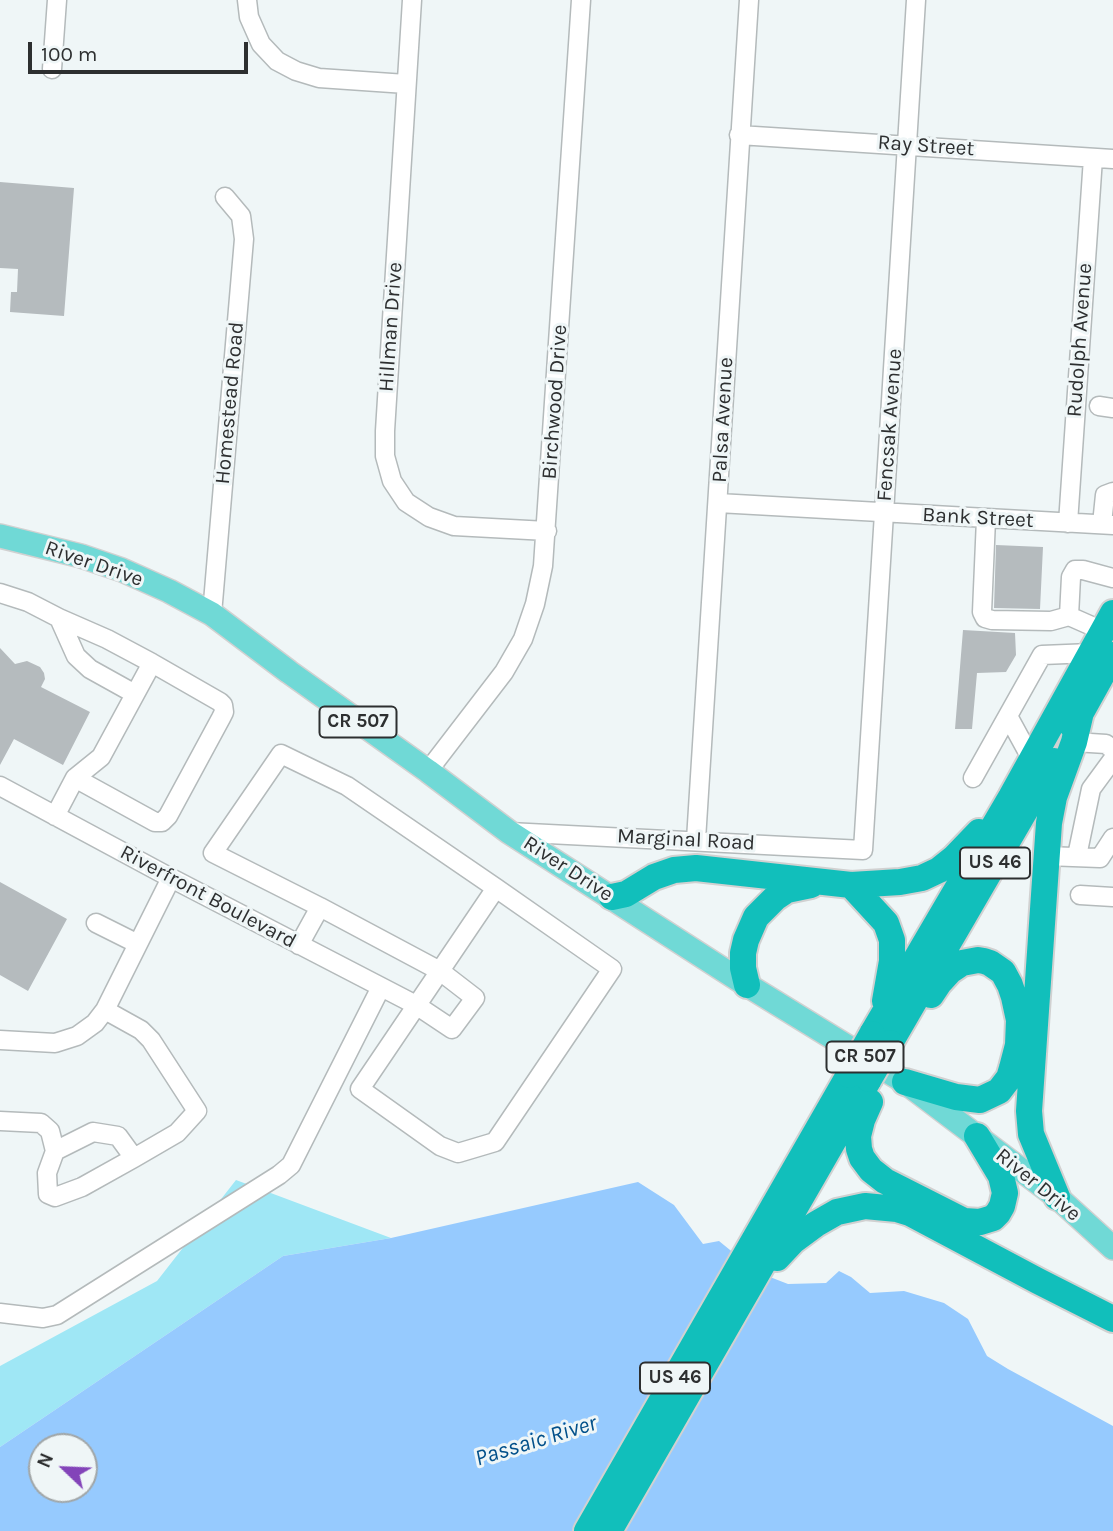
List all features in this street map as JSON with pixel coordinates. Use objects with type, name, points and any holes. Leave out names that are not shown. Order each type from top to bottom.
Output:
[{"type":"highway","name":"US 46","points":[[888,1026],[1020,820],[1081,712],[1106,650]]},
{"type":"highway","name":"US 46","points":[[604,1531],[779,1233],[859,1077],[1032,760],[1106,650]]},
{"type":"highway","points":[[1057,1196],[1031,1134],[1029,1111],[1049,823],[1054,797],[1074,742],[1081,712]]},
{"type":"highway","points":[[612,897],[626,894],[654,877],[674,870],[696,868],[851,885],[922,878],[939,870],[954,858],[1011,797]]},
{"type":"highway","points":[[747,985],[743,953],[757,917],[769,903],[787,890],[820,883]]},
{"type":"highway","points":[[851,885],[886,923],[892,940],[888,1026]]},
{"type":"highway","points":[[888,1026],[930,997],[950,971],[962,963],[978,960],[990,963],[1003,972],[1010,985],[1017,1008],[1019,1032],[1016,1056],[1009,1078],[999,1091],[987,1098],[972,1101],[905,1082]]},
{"type":"highway","points":[[859,1077],[872,1099],[858,1136],[859,1149],[866,1164],[885,1181],[964,1221],[980,1222],[993,1218],[998,1213],[1005,1192],[1001,1176],[977,1136]]},
{"type":"highway","points":[[779,1233],[864,1206],[897,1209],[910,1213],[1113,1319]]},
{"type":"highway","name":"US 46","points":[[604,1531],[779,1233]]},
{"type":"main road","name":"River Drive","points":[[0,536],[81,556],[122,570],[212,614],[509,832],[747,985],[905,1082],[1057,1196],[1113,1248]]},
{"type":"street","points":[[52,69],[57,0]]},
{"type":"street","points":[[247,0],[249,17],[261,44],[277,61],[318,78],[406,84]]},
{"type":"street","name":"Hillman Drive","points":[[412,0],[385,456],[393,481],[406,502],[429,517],[454,526],[547,531]]},
{"type":"street","name":"Birchwood Drive","points":[[428,771],[504,672],[523,639],[543,566],[581,0]]},
{"type":"street","name":"Palsa Avenue","points":[[696,840],[749,0]]},
{"type":"street","name":"Fencsak Avenue","points":[[863,850],[916,0]]},
{"type":"street","name":"Ray Street","points":[[739,135],[1113,159]]},
{"type":"street","name":"Rudolph Avenue","points":[[1068,523],[1093,158]]},
{"type":"street","name":"Homestead Road","points":[[212,614],[244,239],[241,216],[225,197]]},
{"type":"street","points":[[1107,524],[1105,495],[1113,492]]},
{"type":"street","name":"Bank Street","points":[[718,503],[1107,524]]},
{"type":"street","points":[[986,519],[982,612],[985,618],[1051,621],[1069,616]]},
{"type":"street","points":[[1069,616],[1071,578],[1075,570],[1113,578]]},
{"type":"street","points":[[0,593],[28,602],[107,639],[220,702],[224,708],[168,816],[162,822],[155,822],[75,778]]},
{"type":"street","points":[[1069,616],[1106,650]]},
{"type":"street","points":[[59,618],[76,656],[90,669],[135,694]]},
{"type":"street","points":[[973,778],[1042,655],[1106,650]]},
{"type":"street","points":[[55,816],[75,778],[100,757],[152,663]]},
{"type":"street","points":[[1008,716],[1032,760]]},
{"type":"street","points":[[1074,742],[1106,744],[1113,750]]},
{"type":"street","points":[[440,971],[213,853],[281,754],[347,786],[496,888],[612,969],[495,1142],[458,1153],[440,1146],[360,1089],[440,971],[496,888]]},
{"type":"street","points":[[1077,856],[1091,789],[1113,759]]},
{"type":"street","name":"Riverfront Boulevard","points":[[0,786],[381,987],[452,1029],[475,998],[440,971]]},
{"type":"street","name":"Marginal Road","points":[[509,832],[863,850]]},
{"type":"street","points":[[1046,856],[1100,858],[1113,838]]},
{"type":"street","points":[[0,1040],[55,1043],[86,1031],[95,1023],[105,1010],[171,878]]},
{"type":"street","points":[[1080,895],[1113,897]]},
{"type":"street","points":[[299,945],[320,907]]},
{"type":"street","points":[[96,923],[138,944]]},
{"type":"street","points":[[0,1313],[43,1318],[57,1315],[291,1165],[381,987]]},
{"type":"street","points":[[0,1121],[41,1123],[50,1131],[55,1151],[47,1173],[48,1194],[55,1197],[82,1187],[177,1133],[197,1111],[152,1040],[141,1030],[105,1010]]},
{"type":"street","points":[[55,1151],[93,1132],[118,1136],[134,1158]]},
{"type":"shaded area","points":[[236,1180],[391,1238],[283,1256],[0,1447],[0,1366],[157,1281]]},
{"type":"water","name":"Passaic River","points":[[638,1182],[674,1205],[703,1244],[719,1241],[757,1272],[788,1284],[826,1283],[839,1271],[870,1293],[904,1291],[944,1303],[968,1319],[987,1356],[1113,1426],[1113,1531],[0,1531],[0,1447],[283,1256],[391,1238]]},
{"type":"building","points":[[0,182],[74,188],[64,316],[10,312],[11,292],[17,292],[18,269],[0,268]]},
{"type":"building","points":[[996,545],[1043,547],[1040,609],[994,608]]},
{"type":"building","points":[[963,630],[1015,633],[1016,655],[1006,672],[977,673],[972,729],[955,729]]},
{"type":"building","points":[[0,648],[15,664],[27,661],[40,667],[45,679],[41,687],[90,712],[63,765],[14,739],[0,765]]},
{"type":"building","points":[[0,882],[67,919],[28,991],[0,975]]}]
